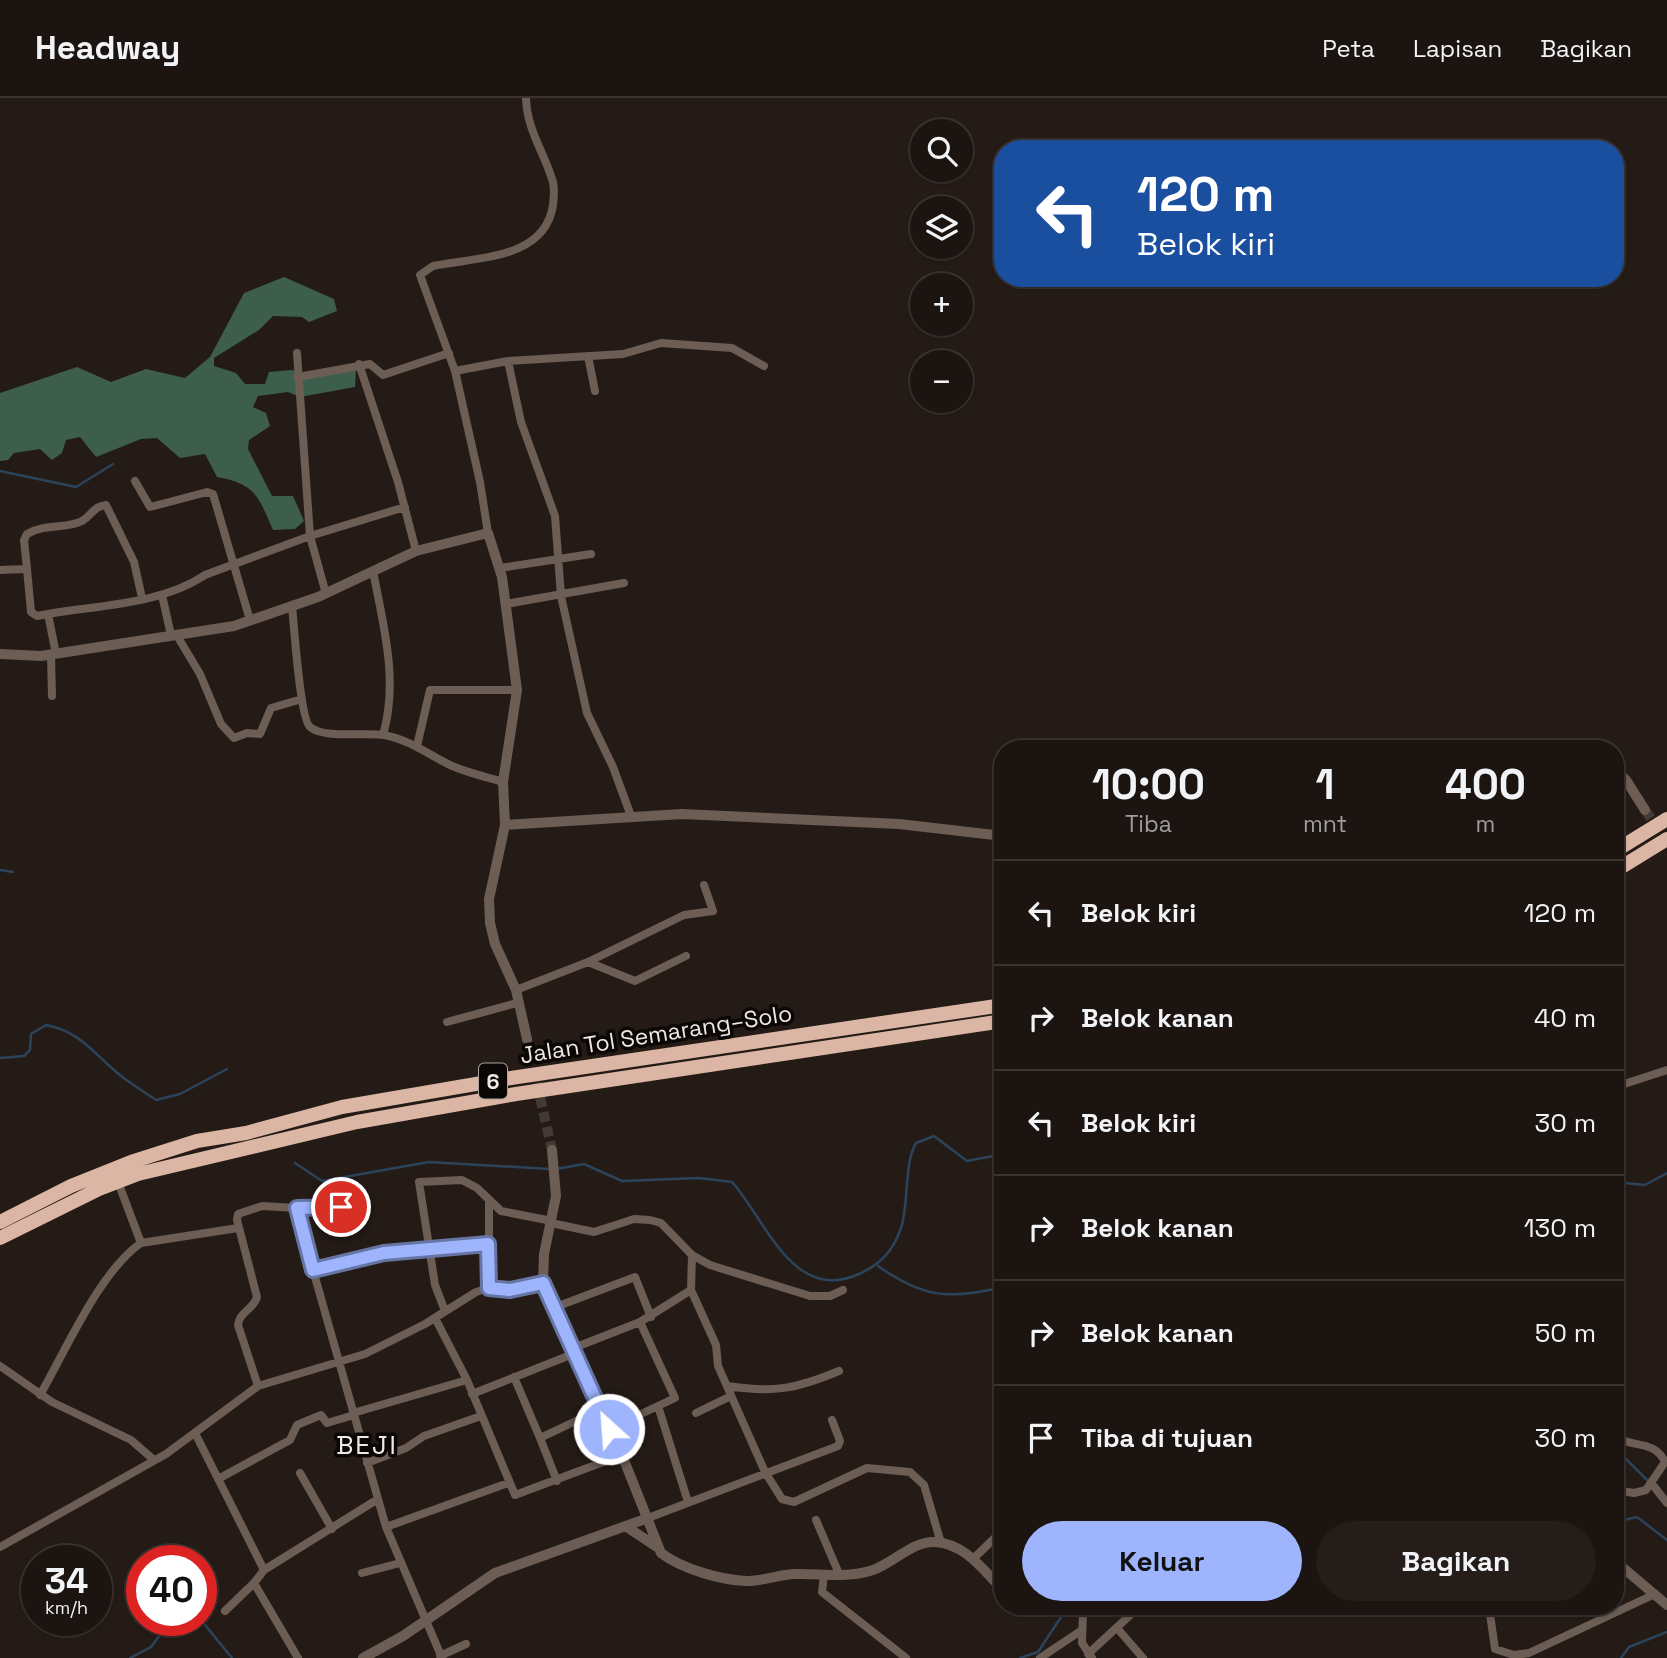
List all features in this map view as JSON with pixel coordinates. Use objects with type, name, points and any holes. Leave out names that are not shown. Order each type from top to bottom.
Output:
[{"type":"highway","points":[[1624,845],[1667,819]]},
{"type":"highway","points":[[1624,865],[1667,839]]},
{"type":"highway","name":"Jalan Tol Semarang–Solo","points":[[0,1222],[71,1186],[131,1162],[197,1142],[246,1133],[342,1107],[511,1078],[994,1006]]},
{"type":"highway","name":"Jalan Tol Semarang–Solo","points":[[0,1238],[118,1182],[171,1164],[370,1120],[516,1094],[994,1022]]},
{"type":"street","points":[[526,98],[529,128],[554,184],[552,211],[539,236],[526,246],[433,266],[422,272],[421,278],[455,371],[480,482],[488,533],[500,568],[506,604],[517,690],[503,782],[505,825],[489,909],[495,944],[516,990],[527,1039]]},
{"type":"street","points":[[455,371],[508,361],[624,354],[661,343],[697,343],[732,348],[764,366]]},
{"type":"street","points":[[297,353],[310,537],[326,594]]},
{"type":"street","points":[[298,377],[372,364],[383,375],[449,354]]},
{"type":"street","points":[[588,356],[595,391]]},
{"type":"street","points":[[508,361],[521,422],[555,516],[556,558],[562,596],[587,713],[613,767],[631,816]]},
{"type":"street","points":[[359,365],[405,507],[416,551]]},
{"type":"street","points":[[135,481],[145,503],[150,507],[212,492],[250,620]]},
{"type":"street","points":[[142,598],[134,562],[106,505],[98,507],[79,522],[51,525],[27,534],[24,540],[31,612],[37,617],[162,595],[234,564],[405,507]]},
{"type":"street","points":[[0,654],[53,654],[250,620],[326,594],[416,551],[488,533]]},
{"type":"street","points":[[500,568],[591,554]]},
{"type":"street","points":[[0,570],[27,569]]},
{"type":"street","points":[[373,570],[390,673],[390,709],[383,735]]},
{"type":"street","points":[[506,604],[624,583]]},
{"type":"street","points":[[162,595],[174,635],[200,674],[221,724],[234,738],[247,733],[260,734],[271,708],[302,699]]},
{"type":"street","points":[[292,606],[302,699],[305,719],[310,727],[321,732],[383,735],[418,746],[467,772],[503,782]]},
{"type":"street","points":[[48,614],[53,654],[51,696]]},
{"type":"street","points":[[418,746],[430,690],[517,690]]},
{"type":"street","points":[[1624,778],[1646,810]]},
{"type":"street","points":[[505,825],[695,814],[899,824],[994,835]]},
{"type":"street","points":[[516,990],[588,962],[684,915],[713,911],[704,885]]},
{"type":"street","points":[[588,962],[635,981],[686,956]]},
{"type":"street","points":[[447,1022],[517,1003]]},
{"type":"street","points":[[1624,1084],[1667,1070]]},
{"type":"street","points":[[552,1150],[556,1181],[543,1283],[572,1352],[622,1455],[657,1547]]},
{"type":"street","points":[[445,1311],[436,1290],[419,1182],[465,1180],[504,1212],[594,1232],[634,1219],[650,1220],[673,1232],[692,1255],[710,1265],[810,1296],[830,1296],[843,1290]]},
{"type":"street","points":[[118,1182],[141,1243]]},
{"type":"street","points":[[489,1202],[489,1288]]},
{"type":"street","points":[[258,1386],[238,1325],[239,1318],[255,1304],[257,1297],[237,1216],[241,1212],[280,1205],[297,1208],[341,1207]]},
{"type":"street","points":[[297,1208],[386,1527],[441,1657],[466,1644]]},
{"type":"street","points":[[40,1395],[109,1272],[125,1254],[141,1243],[239,1227]]},
{"type":"street","points":[[313,1270],[384,1253],[488,1244]]},
{"type":"street","points":[[692,1255],[691,1290],[716,1345],[718,1366],[765,1472],[782,1499],[790,1503],[867,1468],[910,1472],[924,1485],[941,1543]]},
{"type":"street","points":[[553,1308],[635,1277],[651,1317]]},
{"type":"street","points":[[0,1547],[154,1460],[258,1386],[386,1345],[476,1292],[489,1288],[510,1290],[543,1283]]},
{"type":"street","points":[[472,1394],[651,1317],[691,1290]]},
{"type":"street","points":[[435,1318],[467,1380],[508,1482],[517,1496],[622,1455]]},
{"type":"street","points":[[609,1429],[675,1397],[640,1322]]},
{"type":"street","points":[[0,1366],[40,1395],[131,1440],[154,1460]]},
{"type":"street","points":[[727,1386],[782,1390],[839,1371]]},
{"type":"street","points":[[514,1377],[557,1480]]},
{"type":"street","points":[[218,1479],[290,1440],[297,1425],[321,1415],[327,1423],[467,1380]]},
{"type":"street","points":[[696,1413],[731,1396]]},
{"type":"street","points":[[658,1406],[688,1502]]},
{"type":"street","points":[[540,1438],[599,1410]]},
{"type":"street","points":[[367,1462],[406,1448],[424,1436],[481,1416]]},
{"type":"street","points":[[364,1658],[495,1573],[627,1527],[765,1472],[839,1446],[841,1441],[832,1420]]},
{"type":"street","points":[[195,1433],[264,1570]]},
{"type":"street","points":[[1624,1441],[1647,1446],[1662,1457],[1664,1466],[1653,1483],[1639,1493],[1624,1491]]},
{"type":"street","points":[[300,1473],[332,1529]]},
{"type":"street","points":[[386,1527],[508,1482]]},
{"type":"street","points":[[1653,1483],[1667,1503]]},
{"type":"street","points":[[225,1611],[264,1570],[377,1499]]},
{"type":"street","points":[[816,1520],[840,1576]]},
{"type":"street","points":[[627,1527],[657,1547],[670,1560],[736,1580],[754,1581],[795,1574],[840,1576],[878,1568],[920,1545],[941,1543],[954,1546],[974,1559],[994,1580]]},
{"type":"street","points":[[974,1559],[994,1539]]},
{"type":"street","points":[[362,1573],[400,1563]]},
{"type":"street","points":[[1624,1568],[1667,1605]]},
{"type":"street","points":[[824,1576],[821,1591],[906,1658]]},
{"type":"street","points":[[254,1583],[298,1658]]},
{"type":"street","points":[[1624,1609],[1655,1594]]},
{"type":"street","points":[[1083,1615],[1082,1643],[1090,1656],[1131,1615]]},
{"type":"street","points":[[1490,1615],[1495,1649],[1514,1655],[1547,1646],[1611,1615]]},
{"type":"street","points":[[1117,1628],[1143,1658]]},
{"type":"street","points":[[1040,1658],[1082,1630]]},
{"type":"green space","points":[[284,277],[334,299],[337,311],[309,322],[302,317],[273,316],[259,330],[214,358],[214,366],[236,373],[245,384],[265,384],[269,372],[292,370],[310,376],[356,370],[355,387],[300,397],[288,392],[258,396],[253,407],[266,413],[270,426],[249,440],[248,449],[272,496],[293,496],[304,521],[295,529],[273,530],[254,493],[240,483],[217,477],[205,454],[180,458],[157,438],[141,439],[96,457],[80,437],[66,440],[62,453],[52,460],[40,449],[14,453],[8,460],[0,461],[0,393],[77,367],[111,382],[146,369],[185,378],[210,357],[244,293]]},
{"type":"waterway","points":[[0,471],[76,487],[113,464]]},
{"type":"waterway","points":[[0,870],[13,872]]},
{"type":"waterway","points":[[0,1058],[24,1056],[30,1050],[31,1034],[46,1025],[76,1037],[119,1074],[156,1100],[180,1094],[227,1069]]},
{"type":"waterway","points":[[556,1169],[584,1164],[622,1181],[699,1178],[732,1182],[784,1254],[799,1268],[816,1278],[836,1280],[859,1274],[874,1266],[894,1243],[901,1228],[910,1161],[916,1143],[934,1136],[967,1161],[994,1156]]},
{"type":"waterway","points":[[295,1163],[322,1181],[429,1162],[549,1169]]},
{"type":"waterway","points":[[1624,1183],[1645,1185],[1667,1173]]},
{"type":"waterway","points":[[878,1266],[909,1285],[937,1293],[967,1294],[994,1289]]},
{"type":"waterway","points":[[1624,1457],[1649,1482]]},
{"type":"waterway","points":[[1624,1520],[1637,1517],[1667,1540]]},
{"type":"waterway","points":[[1020,1658],[1038,1652],[1062,1615]]},
{"type":"waterway","points":[[1621,1658],[1629,1647],[1667,1632]]},
{"type":"waterway","points":[[130,1658],[151,1647],[159,1636]]},
{"type":"waterway","points":[[214,1636],[232,1658]]},
{"type":"tunnel","points":[[1645,810],[1667,841]]},
{"type":"tunnel","points":[[527,1039],[552,1150]]},
{"type":"district","name":"BEJI","points":[[367,1445]]},
{"type":"route","points":[[341,1207],[297,1208],[313,1270],[384,1253],[488,1244],[489,1288],[510,1290],[543,1283],[609,1429]]}]
